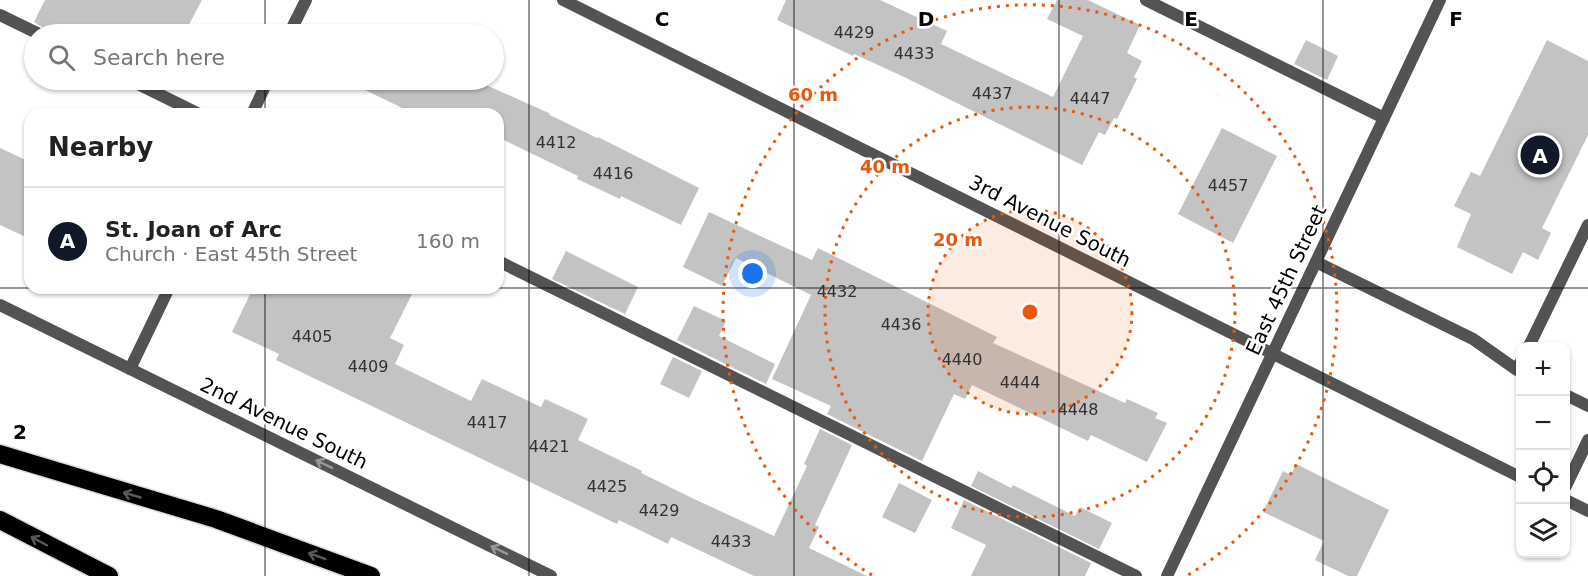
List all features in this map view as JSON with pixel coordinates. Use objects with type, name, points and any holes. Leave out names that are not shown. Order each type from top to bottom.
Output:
[{"type":"highway","points":[[0,454],[216,519],[372,576]]},
{"type":"highway","points":[[0,520],[109,576]]},
{"type":"highway","points":[[78,561],[103,576]]},
{"type":"street","points":[[295,24],[306,0]]},
{"type":"street","name":"3rd Avenue South","points":[[563,0],[1516,475]]},
{"type":"street","points":[[1146,0],[1384,118]]},
{"type":"street","name":"East 45th Street","points":[[1167,576],[1440,0]]},
{"type":"street","points":[[0,15],[24,27]]},
{"type":"street","points":[[150,90],[187,108]]},
{"type":"street","points":[[255,108],[263,90]]},
{"type":"street","points":[[1531,342],[1588,225]]},
{"type":"street","points":[[1316,262],[1473,339],[1516,366]]},
{"type":"street","points":[[504,264],[1136,576]]},
{"type":"street","points":[[130,369],[166,294]]},
{"type":"street","name":"2nd Avenue South","points":[[0,305],[551,576]]},
{"type":"street","points":[[1570,396],[1588,406]]},
{"type":"street","points":[[1570,478],[1588,440]]},
{"type":"street","points":[[1570,502],[1588,511]]},
{"type":"building","points":[[45,0],[202,0],[189,24],[37,24],[34,22]]},
{"type":"building","points":[[786,0],[880,0],[947,31],[941,44],[1053,97],[1083,36],[1047,19],[1057,0],[1088,0],[1140,25],[1127,53],[1142,61],[1134,77],[1137,79],[1117,119],[1114,118],[1105,135],[1099,132],[1082,165],[902,76],[777,20]]},
{"type":"building","points":[[1306,40],[1338,56],[1327,80],[1294,64]]},
{"type":"building","points":[[1547,40],[1588,61],[1588,135],[1542,228],[1551,233],[1538,260],[1523,252],[1512,274],[1457,247],[1471,214],[1454,206],[1471,172],[1480,176]]},
{"type":"building","points":[[365,90],[497,90],[551,114],[548,114],[699,188],[681,225],[621,196],[620,199],[577,179],[578,176],[504,140],[504,108],[402,108]]},
{"type":"building","points":[[1222,128],[1277,156],[1233,243],[1178,214]]},
{"type":"building","points":[[0,148],[24,159],[24,236],[0,225]]},
{"type":"building","points":[[709,212],[812,260],[818,248],[997,337],[993,343],[1125,403],[1127,399],[1158,413],[1155,418],[1167,423],[1147,462],[1091,435],[1088,441],[972,385],[965,399],[954,394],[922,461],[827,414],[831,406],[772,379],[811,295],[736,258],[722,286],[683,267]]},
{"type":"building","points":[[566,251],[638,287],[625,314],[552,279]]},
{"type":"building","points":[[250,294],[412,294],[390,338],[404,345],[395,364],[471,401],[482,379],[541,407],[545,399],[588,419],[578,440],[690,497],[774,536],[807,466],[804,464],[820,429],[852,445],[815,525],[819,527],[809,548],[867,576],[754,576],[671,537],[668,544],[619,520],[617,524],[276,360],[279,354],[232,332]]},
{"type":"building","points":[[694,306],[726,321],[719,336],[775,364],[766,384],[677,340]]},
{"type":"building","points":[[673,357],[702,371],[689,398],[660,384]]},
{"type":"building","points":[[1296,464],[1389,510],[1357,576],[1348,576],[1315,560],[1324,541],[1263,512],[1283,471],[1291,475]]},
{"type":"building","points":[[978,471],[1011,488],[1013,485],[1075,516],[1080,507],[1112,523],[1099,549],[971,486]]},
{"type":"building","points":[[899,483],[932,500],[915,533],[882,517]]},
{"type":"building","points":[[964,500],[1091,563],[1085,576],[971,576],[986,545],[951,528]]},
{"type":"place","name":"St. Joan of Arc","points":[[1540,155]]}]
